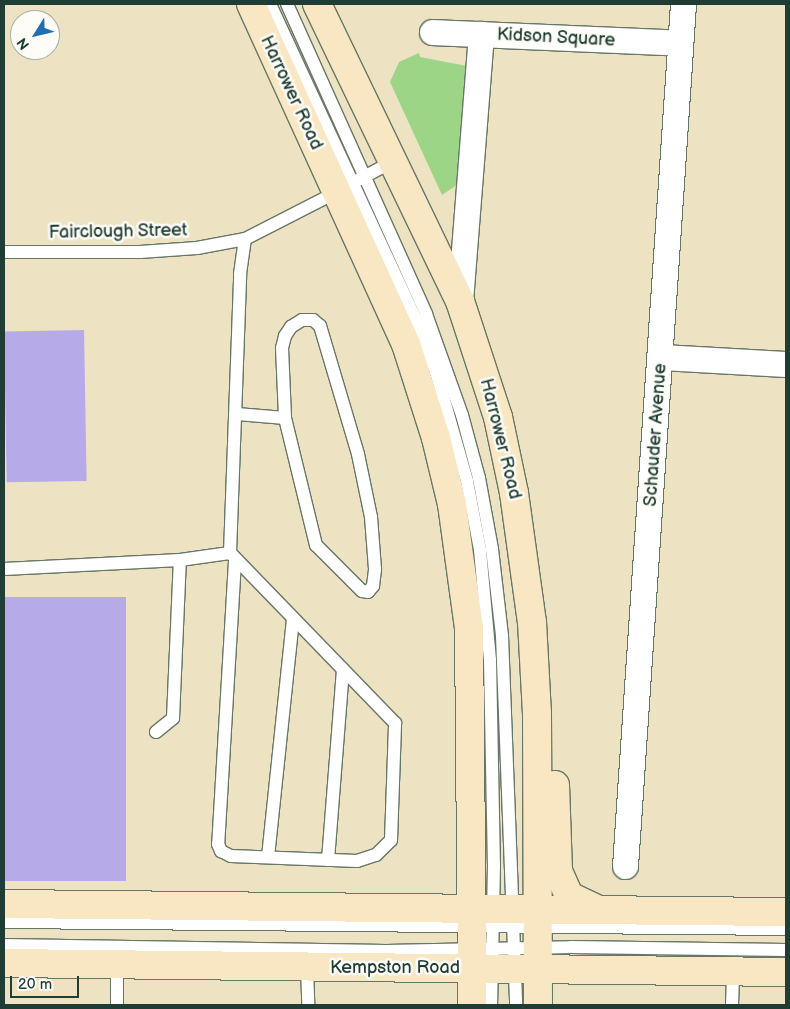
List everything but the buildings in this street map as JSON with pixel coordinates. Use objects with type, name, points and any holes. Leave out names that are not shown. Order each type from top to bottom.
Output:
[{"type":"main road","name":"Harrower Road","points":[[251,4],[352,184],[436,438],[452,504],[469,628],[504,938]]},
{"type":"main road","name":"Harrower Road","points":[[317,4],[460,301],[498,417],[514,493],[532,622],[536,713],[504,938]]},
{"type":"main road","points":[[536,713],[554,747],[558,872],[569,896],[601,910]]},
{"type":"main road","name":"Kempston Road","points":[[4,904],[504,938],[733,972],[786,972]]},
{"type":"main road","name":"Kempston Road","points":[[4,963],[117,966],[307,967],[504,938],[601,910],[786,912]]},
{"type":"main road","points":[[472,1005],[504,938]]},
{"type":"main road","points":[[504,938],[538,1005]]},
{"type":"street","name":"Schauder Avenue","points":[[625,866],[661,357],[683,4]]},
{"type":"street","name":"Kidson Square","points":[[432,32],[680,43]]},
{"type":"street","points":[[460,301],[481,34]]},
{"type":"street","points":[[661,357],[786,364]]},
{"type":"lane","points":[[270,4],[352,184],[426,314],[462,415],[479,478],[492,549],[502,636],[504,938],[516,1005]]},
{"type":"lane","points":[[287,4],[352,184]]},
{"type":"lane","name":"Fairclough Street","points":[[4,252],[168,251],[245,239],[393,161]]},
{"type":"lane","points":[[233,557],[292,620],[395,723],[391,840],[376,855],[357,861],[231,856],[221,852],[218,844],[233,557],[240,274],[245,239]]},
{"type":"lane","points":[[302,320],[313,320],[320,326],[358,454],[366,490],[375,569],[373,586],[368,592],[362,591],[316,546],[285,418],[282,348],[285,336],[291,327],[302,320]]},
{"type":"lane","points":[[237,414],[285,418]]},
{"type":"lane","points":[[4,569],[233,557]]},
{"type":"lane","points":[[156,732],[168,725],[173,718],[180,560]]},
{"type":"lane","points":[[268,857],[292,620]]},
{"type":"lane","points":[[328,860],[343,670]]},
{"type":"lane","points":[[4,922],[504,938],[786,950]]},
{"type":"lane","points":[[4,945],[357,951],[504,938],[786,929]]},
{"type":"lane","points":[[491,1005],[504,938]]},
{"type":"lane","points":[[117,966],[117,1005]]},
{"type":"lane","points":[[307,967],[308,1005]]},
{"type":"lane","points":[[732,1005],[733,972]]},
{"type":"green space","points":[[419,53],[420,57],[467,66],[460,183],[442,195],[390,82],[399,62]]}]
